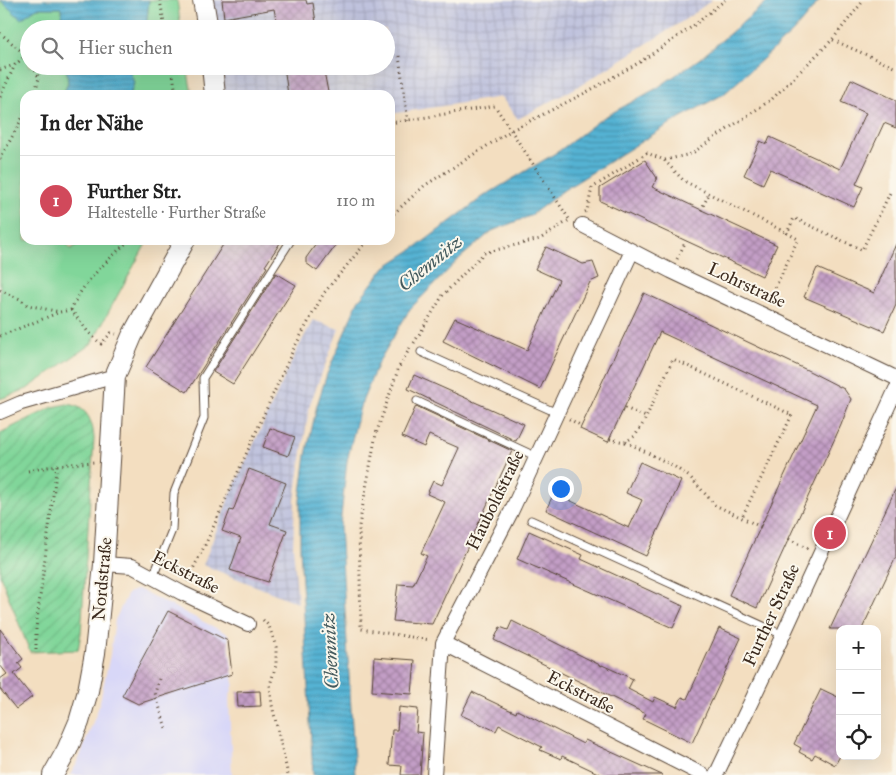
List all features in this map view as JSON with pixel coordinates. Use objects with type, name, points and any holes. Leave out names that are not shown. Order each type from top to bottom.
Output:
[{"type":"main road","points":[[203,0],[206,20]]},
{"type":"main road","points":[[213,75],[214,90]]},
{"type":"main road","name":"Nordstraße","points":[[52,775],[67,750],[79,722],[88,691],[95,653],[104,564],[115,376],[132,336],[182,245]]},
{"type":"street","name":"Lohrstraße","points":[[582,225],[672,271],[896,378]]},
{"type":"street","name":"Hauboldstraße","points":[[434,775],[443,643],[511,512],[632,251]]},
{"type":"street","points":[[0,412],[21,403],[115,376]]},
{"type":"street","name":"Further Straße","points":[[716,775],[783,635],[896,389]]},
{"type":"street","name":"Eckstraße","points":[[104,564],[132,566],[182,593],[248,624]]},
{"type":"street","name":"Eckstraße","points":[[443,643],[703,775]]},
{"type":"lane","points":[[153,577],[172,530],[174,493],[204,418],[202,378],[288,245]]},
{"type":"lane","points":[[422,352],[558,413]]},
{"type":"lane","points":[[417,401],[537,457]]},
{"type":"lane","points":[[531,520],[783,635]]},
{"type":"path","points":[[160,0],[163,20]]},
{"type":"path","points":[[395,212],[424,186],[512,130],[585,93],[640,62],[693,26],[725,0]]},
{"type":"path","points":[[664,160],[691,154],[772,99],[832,40],[864,0]]},
{"type":"path","points":[[0,33],[20,50]]},
{"type":"path","points":[[832,40],[896,68]]},
{"type":"path","points":[[399,56],[408,121]]},
{"type":"path","points":[[0,97],[15,65],[20,60]]},
{"type":"path","points":[[0,70],[15,65]]},
{"type":"path","points":[[35,90],[39,78],[37,75]]},
{"type":"path","points":[[173,75],[175,90]]},
{"type":"path","points":[[395,122],[495,106],[569,220],[540,239],[484,253],[443,295],[399,367],[376,434],[359,526],[361,629],[443,643]]},
{"type":"path","points":[[0,159],[20,122]]},
{"type":"path","points":[[587,211],[592,188],[646,153],[664,160],[684,181],[798,239],[763,313]]},
{"type":"path","points":[[787,233],[794,218],[862,250],[890,193]]},
{"type":"path","points":[[701,210],[709,194]]},
{"type":"path","points":[[672,271],[686,241]]},
{"type":"path","points":[[71,310],[76,299],[89,281],[124,245]]},
{"type":"path","points":[[182,593],[293,350],[324,293],[364,245]]},
{"type":"path","points":[[0,290],[20,299],[28,305],[60,312]]},
{"type":"path","points":[[0,336],[60,312],[71,310]]},
{"type":"path","points":[[71,310],[88,332],[101,344],[110,333],[132,336]]},
{"type":"path","points":[[625,442],[635,436],[646,417],[672,359],[792,416],[742,517]]},
{"type":"path","points":[[624,408],[646,417]]},
{"type":"path","points":[[610,439],[625,442],[672,465],[691,478],[715,505],[761,527]]},
{"type":"path","points":[[28,472],[56,465],[93,462]]},
{"type":"path","points":[[36,650],[36,628],[56,465]]},
{"type":"path","points":[[789,539],[820,554]]},
{"type":"path","points":[[248,624],[256,614],[269,626],[276,647],[276,665],[270,685],[272,705],[288,775]]},
{"type":"path","points":[[159,679],[155,692],[166,728]]},
{"type":"shaded area","points":[[210,0],[712,0],[686,19],[581,85],[518,119],[501,97],[395,113],[395,90],[221,90],[219,75],[395,75],[395,20],[212,20]]},
{"type":"shaded area","points":[[313,320],[339,329],[310,404],[302,452],[295,500],[293,547],[298,603],[203,565],[229,498],[296,352]]},
{"type":"shaded area","points":[[138,589],[228,634],[234,684],[229,698],[232,775],[70,775],[78,762],[99,706],[115,620],[128,593]]},
{"type":"green space","points":[[0,0],[37,8],[61,8],[62,20],[20,20],[20,75],[67,75],[68,83],[65,90],[20,90],[20,245],[68,245],[71,249],[77,245],[145,245],[91,344],[27,389],[0,399]]},
{"type":"green space","points":[[149,0],[177,0],[180,20],[147,20]]},
{"type":"green space","points":[[131,75],[189,75],[191,90],[132,90],[134,83]]},
{"type":"green space","points":[[67,404],[80,408],[88,416],[94,439],[81,633],[78,650],[30,652],[0,575],[0,433],[53,407]]},
{"type":"water","points":[[0,0],[149,0],[147,20],[62,20],[61,8],[37,8],[21,19]]},
{"type":"water","name":"Chemnitz","points":[[769,0],[820,0],[793,32],[724,94],[676,120],[564,190],[530,216],[492,231],[461,257],[410,309],[378,363],[360,407],[347,461],[340,526],[355,775],[313,775],[300,548],[300,500],[306,455],[317,405],[327,374],[358,301],[385,267],[419,245],[484,196],[559,151],[601,119],[657,88],[702,57]]},
{"type":"water","points":[[67,75],[131,75],[134,83],[132,90],[65,90],[68,83]]},
{"type":"building","points":[[222,0],[306,0],[307,4],[313,3],[316,20],[276,20],[274,9],[224,18]]},
{"type":"building","points":[[285,75],[325,75],[328,90],[287,90]]},
{"type":"building","points":[[851,79],[896,100],[896,128],[884,123],[856,184],[863,187],[854,207],[770,169],[763,184],[744,175],[760,141],[767,144],[770,137],[840,169],[866,113],[841,102]]},
{"type":"building","points":[[645,160],[657,178],[652,187],[777,245],[762,276],[600,201],[600,188]]},
{"type":"building","points":[[896,244],[896,305],[884,331],[804,297],[817,268],[874,293]]},
{"type":"building","points":[[223,245],[279,245],[265,266],[267,267],[187,392],[146,367]]},
{"type":"building","points":[[315,245],[336,245],[317,271],[306,263],[306,258]]},
{"type":"building","points":[[546,247],[583,264],[593,262],[599,278],[590,282],[540,389],[443,341],[455,318],[527,350],[559,280],[535,269]]},
{"type":"building","points":[[276,273],[296,285],[233,384],[213,372]]},
{"type":"building","points":[[644,293],[807,370],[844,389],[851,399],[841,425],[757,608],[729,595],[817,405],[660,332],[608,442],[580,429]]},
{"type":"building","points":[[414,375],[524,424],[516,441],[408,389]]},
{"type":"building","points":[[416,406],[512,451],[432,624],[393,621],[398,584],[413,585],[427,556],[421,553],[445,502],[427,494],[433,481],[442,485],[459,448],[429,435],[424,447],[402,437]]},
{"type":"building","points":[[270,428],[295,437],[288,456],[263,447]]},
{"type":"building","points":[[640,462],[681,481],[646,556],[546,510],[554,493],[629,528],[642,500],[626,493]]},
{"type":"building","points":[[249,469],[286,483],[270,524],[287,530],[268,582],[230,570],[241,538],[222,531],[230,510],[233,511]]},
{"type":"building","points":[[896,488],[896,557],[864,625],[836,625],[836,629],[830,629]]},
{"type":"building","points":[[529,531],[583,555],[581,559],[683,606],[673,628],[517,559]]},
{"type":"building","points":[[168,611],[228,641],[232,674],[138,704],[122,696]]},
{"type":"building","points":[[512,621],[602,666],[633,679],[628,689],[653,702],[655,697],[677,707],[682,697],[687,699],[719,628],[741,638],[692,743],[643,719],[646,714],[494,640],[500,627],[508,630]]},
{"type":"building","points":[[0,629],[23,659],[18,663],[22,668],[14,674],[32,697],[16,709],[0,689],[0,679],[7,674],[0,665]]},
{"type":"building","points":[[374,657],[415,660],[412,694],[372,691]]},
{"type":"building","points":[[821,689],[836,696],[836,760],[838,760],[835,765],[815,754],[812,759],[799,752],[801,748],[794,744]]},
{"type":"building","points":[[260,691],[261,706],[238,707],[237,692]]},
{"type":"building","points":[[472,692],[516,713],[517,710],[583,744],[585,740],[662,775],[602,775],[562,756],[561,759],[540,750],[542,747],[499,725],[496,731],[461,715]]},
{"type":"building","points":[[399,707],[418,709],[416,732],[423,733],[420,775],[401,775],[402,766],[389,765],[392,730],[397,730]]},
{"type":"place","name":"Further Str.","points":[[830,533]]}]
